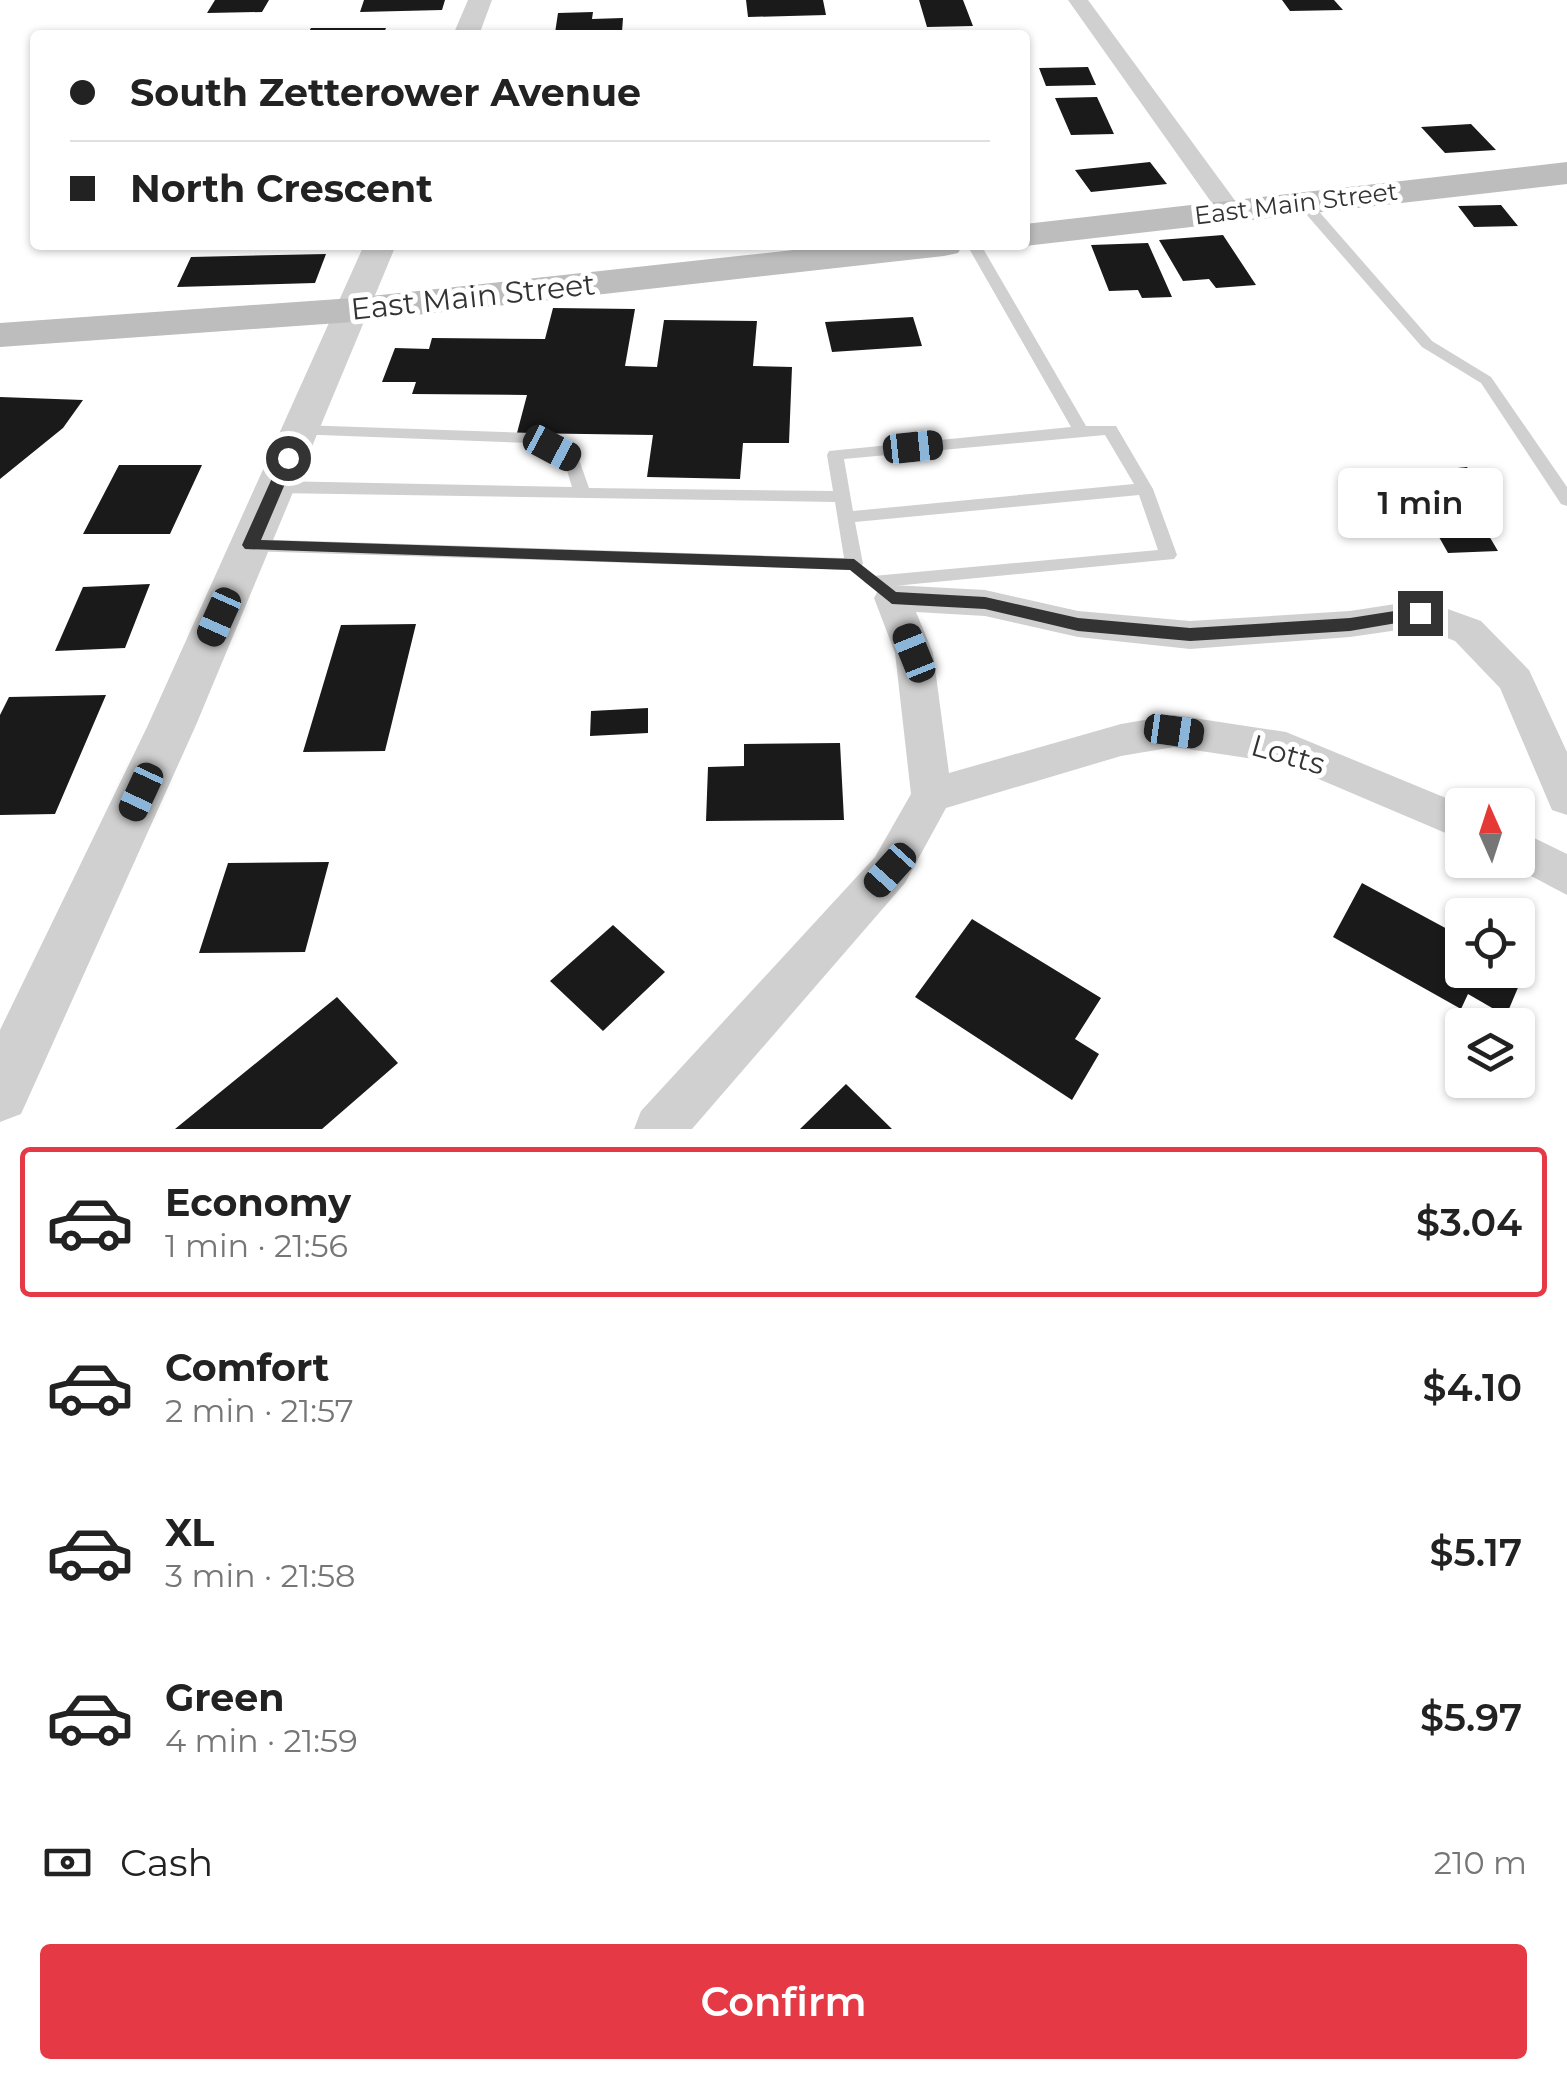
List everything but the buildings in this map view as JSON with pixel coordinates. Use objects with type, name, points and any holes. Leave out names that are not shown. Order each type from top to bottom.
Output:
[{"type":"main road","name":"East Main Street","points":[[1030,235],[1567,173]]},
{"type":"main road","name":"East Main Street","points":[[0,335],[352,310],[898,250]]},
{"type":"street","points":[[468,30],[480,0]]},
{"type":"street","points":[[1078,0],[1230,212]]},
{"type":"street","points":[[0,1093],[172,725],[378,250]]},
{"type":"street","points":[[659,1129],[890,870],[932,795],[914,653],[883,590]]},
{"type":"street","points":[[883,590],[985,603],[1078,624],[1190,634],[1350,624],[1420,613],[1468,631],[1516,680],[1567,798]]},
{"type":"street","name":"Lotts","points":[[932,795],[1121,740],[1174,731],[1286,748],[1445,815]]},
{"type":"street","points":[[1535,858],[1567,876]]},
{"type":"lane","points":[[1304,202],[1427,344],[1486,380],[1567,500]]},
{"type":"lane","points":[[977,250],[1081,430]]},
{"type":"lane","points":[[300,430],[532,438],[571,458],[582,493]]},
{"type":"lane","points":[[1081,430],[1110,430],[1145,490],[1168,555],[883,590],[854,564],[835,455],[1081,430]]},
{"type":"lane","points":[[276,487],[842,496]]},
{"type":"lane","points":[[846,517],[1145,490]]},
{"type":"lane","points":[[250,545],[854,564]]},
{"type":"route","points":[[288,458],[250,545],[854,564],[892,598],[985,603],[1078,624],[1190,634],[1350,624],[1420,613]]}]
